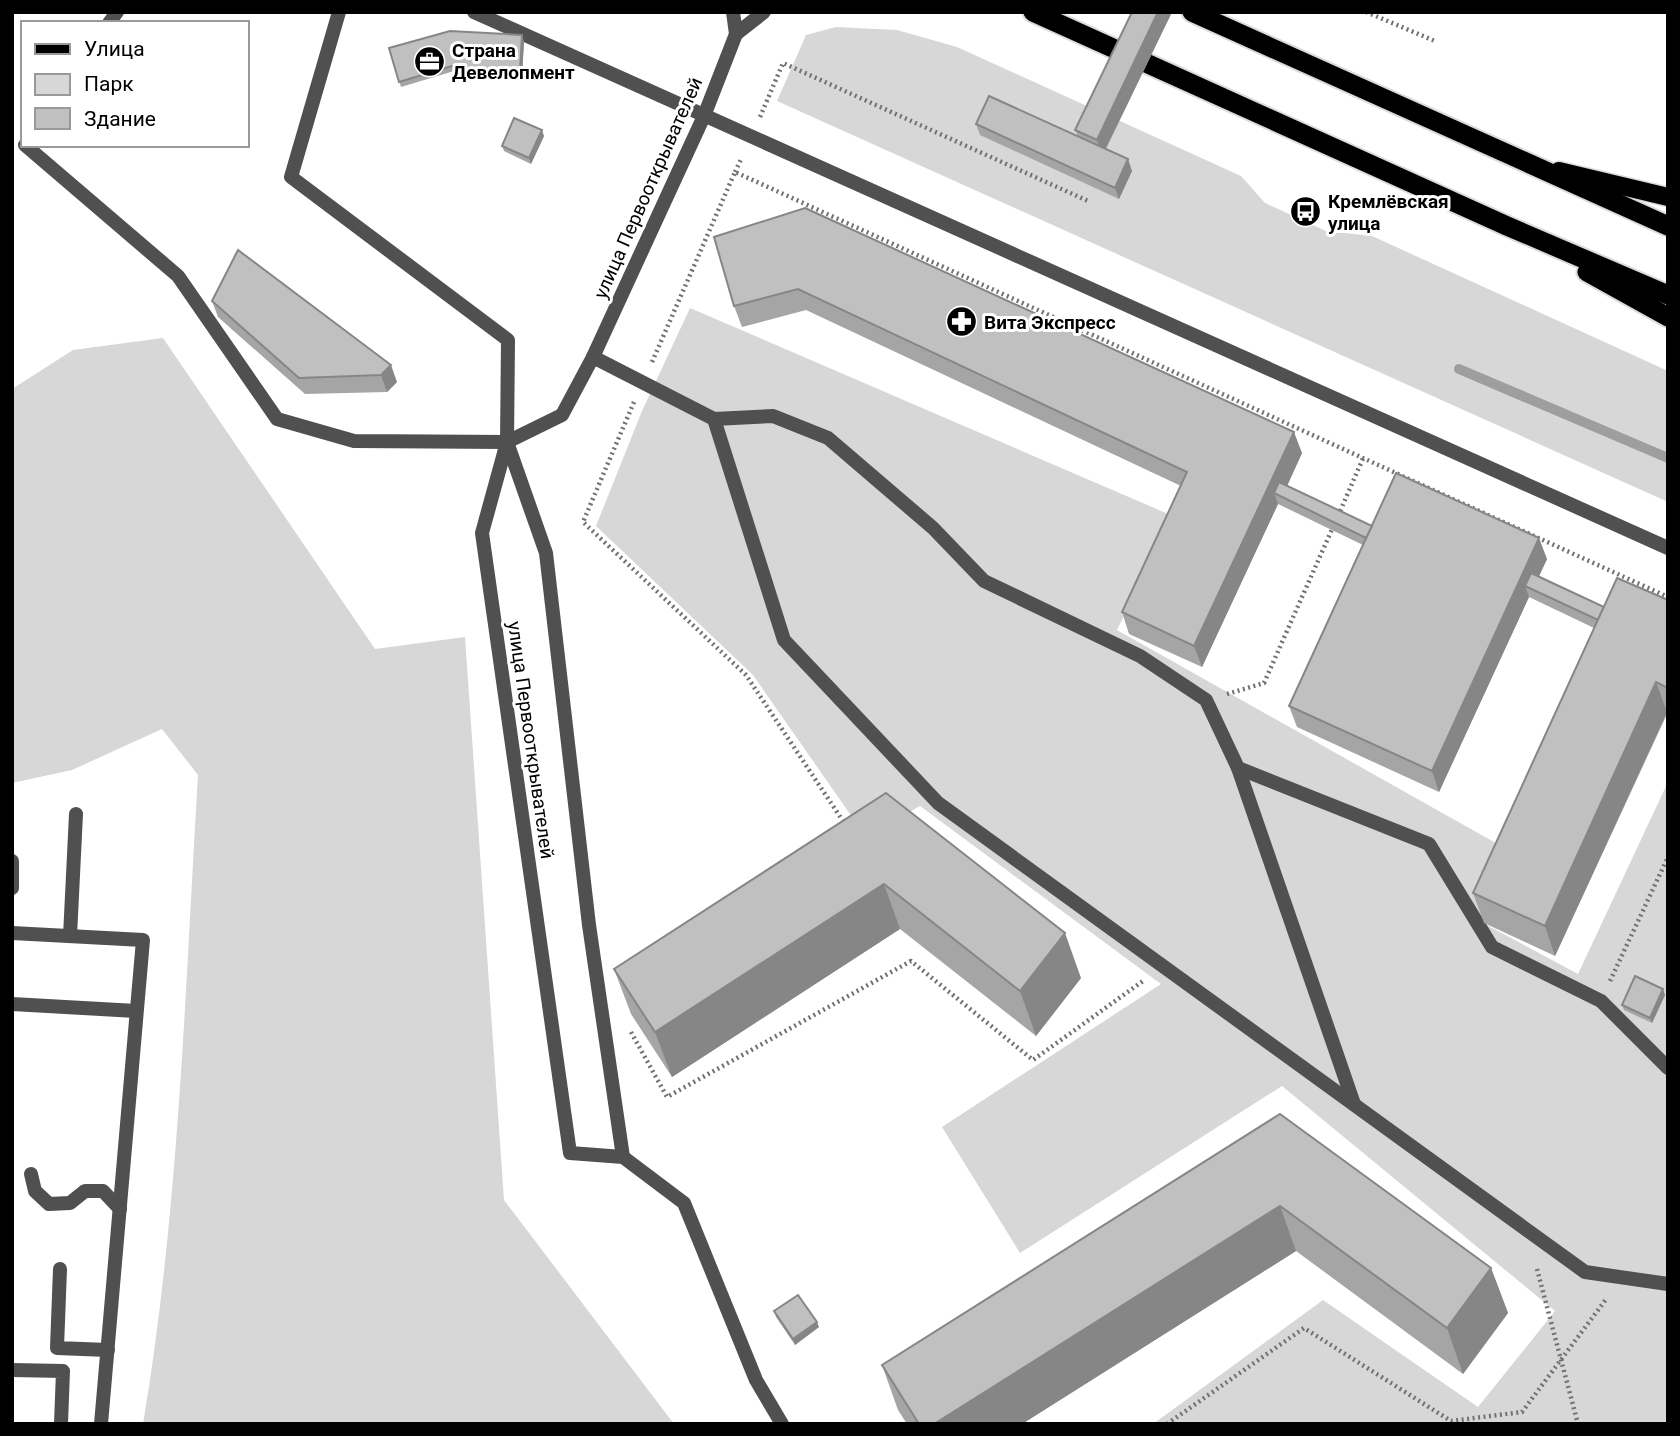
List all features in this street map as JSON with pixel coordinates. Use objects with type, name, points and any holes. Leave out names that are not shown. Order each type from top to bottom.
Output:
[{"type":"highway","points":[[1033,12],[1507,226],[1668,295]]},
{"type":"highway","points":[[1192,12],[1668,226]]},
{"type":"highway","points":[[1507,226],[1668,317]]},
{"type":"main road","points":[[1532,166],[1668,197]]},
{"type":"street","points":[[339,12],[291,177],[508,340],[507,442],[546,553],[589,925],[623,1157],[684,1203],[756,1380],[782,1424]]},
{"type":"street","points":[[474,12],[1668,548]]},
{"type":"street","points":[[733,12],[736,34]]},
{"type":"street","points":[[736,34],[764,12]]},
{"type":"street","name":"улица Первооткрывателей","points":[[623,1157],[570,1153],[482,533],[507,442],[562,415],[593,357],[704,117],[736,34]]},
{"type":"street","points":[[28,147],[178,276],[277,419],[354,441],[507,442]]},
{"type":"street","points":[[593,357],[714,419],[772,416],[828,438],[933,528],[984,581],[1140,656],[1206,700],[1238,768],[1354,1105]]},
{"type":"street","points":[[714,419],[783,640],[938,803],[1585,1272],[1668,1284]]},
{"type":"street","points":[[1238,768],[1429,844],[1492,947],[1601,1001],[1668,1068]]},
{"type":"street","points":[[70,936],[76,814]]},
{"type":"street","points":[[12,861],[12,888]]},
{"type":"street","points":[[12,933],[143,940],[101,1424]]},
{"type":"street","points":[[12,1004],[136,1011]]},
{"type":"street","points":[[31,1174],[35,1191],[49,1204],[70,1203],[85,1191],[103,1191],[120,1209]]},
{"type":"street","points":[[60,1269],[57,1348],[108,1350]]},
{"type":"street","points":[[12,1370],[63,1371],[61,1424]]},
{"type":"path","points":[[1366,12],[1435,41]]},
{"type":"path","points":[[849,829],[746,675],[583,522],[783,64],[1088,201]]},
{"type":"path","points":[[735,172],[1364,456],[1668,597]]},
{"type":"path","points":[[1206,700],[1264,683],[1364,456]]},
{"type":"path","points":[[1601,1001],[1668,857]]},
{"type":"path","points":[[628,1027],[667,1097],[911,961],[1033,1060],[1163,966]]},
{"type":"path","points":[[1528,1230],[1578,1424]]},
{"type":"path","points":[[1167,1424],[1304,1328],[1451,1421],[1522,1412],[1622,1278]]},
{"type":"green space","points":[[836,27],[897,30],[957,47],[1241,176],[1265,203],[1326,231],[1372,236],[1668,371],[1668,502],[777,101],[806,35]]},
{"type":"green space","points":[[690,308],[1173,516],[1117,630],[1510,851],[1481,922],[1578,974],[1668,782],[1668,1424],[1153,1424],[1323,1300],[1478,1407],[1555,1311],[1282,1086],[1020,1253],[942,1127],[1161,984],[920,806],[866,837],[753,675],[596,526],[642,411]]},
{"type":"green space","points":[[163,338],[375,649],[465,637],[504,1200],[674,1424],[143,1424],[173,1182],[198,775],[162,729],[72,770],[12,783],[12,389],[73,350]]},
{"type":"building","points":[[1132,12],[1158,12],[1097,140],[1075,130]]},
{"type":"building","points":[[450,31],[522,35],[520,71],[452,66],[399,82],[389,48]]},
{"type":"building","points":[[989,96],[1128,159],[1115,188],[976,124]]},
{"type":"building","points":[[514,118],[542,130],[529,158],[502,146]]},
{"type":"building","points":[[805,208],[1294,432],[1194,646],[1122,612],[1187,472],[798,289],[734,306],[714,237]]},
{"type":"building","points":[[238,250],[391,365],[381,375],[299,378],[212,301]]},
{"type":"building","points":[[1396,473],[1539,538],[1432,771],[1289,706]]},
{"type":"building","points":[[1279,482],[1372,526],[1366,538],[1274,493]]},
{"type":"building","points":[[1531,573],[1604,607],[1598,620],[1525,586]]},
{"type":"building","points":[[1617,578],[1668,600],[1668,688],[1656,682],[1545,926],[1473,893]]},
{"type":"building","points":[[886,793],[1065,933],[1020,991],[884,884],[655,1032],[614,969]]},
{"type":"building","points":[[1635,976],[1663,989],[1650,1018],[1622,1005]]},
{"type":"building","points":[[1280,1114],[1491,1268],[1447,1328],[1280,1206],[934,1424],[919,1424],[882,1365]]},
{"type":"building","points":[[798,1295],[817,1322],[793,1339],[774,1311]]},
{"type":"waterway","points":[[1459,369],[1668,458]]},
{"type":"place","name":"Страна Девелопмент","points":[[429,61]]},
{"type":"place","name":"Кремлёвская улица","points":[[1305,212]]},
{"type":"place","name":"Вита Экспресс","points":[[961,322]]}]
